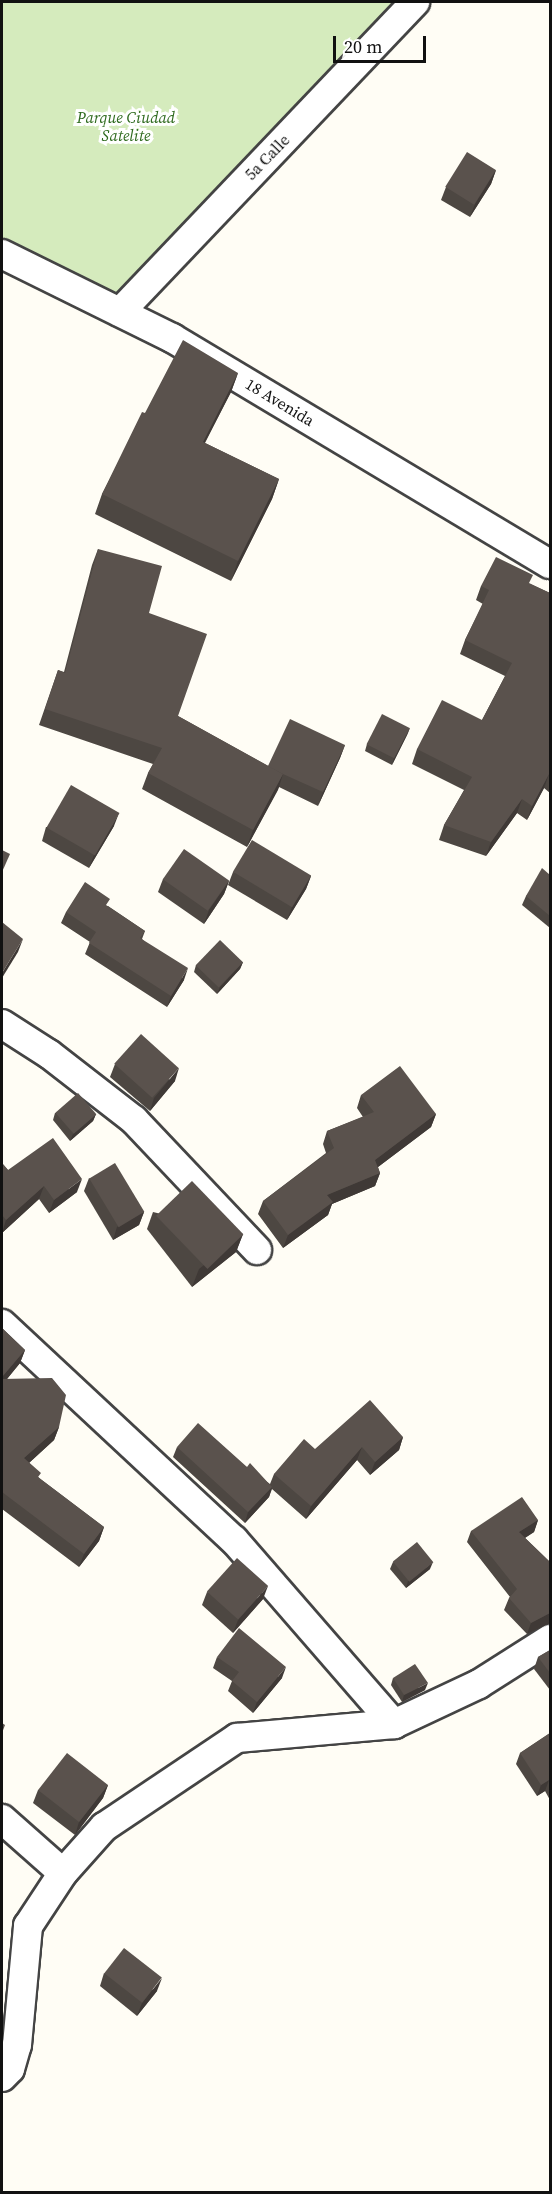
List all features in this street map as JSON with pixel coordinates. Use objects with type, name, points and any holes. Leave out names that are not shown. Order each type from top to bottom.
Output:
[{"type":"street","name":"5a Calle","points":[[120,312],[415,2]]},
{"type":"street","name":"18 Avenida","points":[[2,254],[172,338],[550,564]]},
{"type":"street","points":[[2,1024],[49,1054],[134,1120],[257,1250]]},
{"type":"street","points":[[2,1324],[234,1540],[394,1724]]},
{"type":"street","points":[[2,2077],[10,2069],[17,2045],[28,1926],[63,1873],[104,1827],[237,1738],[394,1724],[479,1684],[550,1638]]},
{"type":"street","points":[[2,1819],[63,1873]]},
{"type":"green space","name":"Parque Ciudad Satelite","points":[[2,2],[415,2],[120,312],[2,249]]},
{"type":"building","points":[[467,152],[496,170],[474,205],[445,187]]},
{"type":"building","points":[[183,340],[238,373],[203,442],[279,479],[238,561],[102,494],[142,412],[145,413]]},
{"type":"building","points":[[98,549],[162,566],[149,613],[207,634],[178,716],[283,774],[253,830],[148,773],[162,748],[45,709],[58,670],[65,673]]},
{"type":"building","points":[[496,557],[533,575],[529,583],[550,593],[550,775],[532,806],[522,799],[491,842],[444,825],[472,777],[417,749],[442,700],[482,720],[512,663],[465,640],[489,590],[481,586]]},
{"type":"building","points":[[382,714],[410,728],[394,758],[367,744]]},
{"type":"building","points":[[290,719],[345,745],[323,792],[268,766]]},
{"type":"building","points":[[71,785],[119,813],[95,855],[46,827]]},
{"type":"building","points":[[252,840],[311,876],[292,907],[233,872]]},
{"type":"building","points":[[184,849],[229,881],[208,911],[163,879]]},
{"type":"building","points":[[2,850],[10,854],[2,872]]},
{"type":"building","points":[[542,868],[550,875],[550,916],[526,896]]},
{"type":"building","points":[[85,882],[110,899],[106,905],[145,931],[140,938],[188,968],[171,996],[89,943],[96,932],[66,912]]},
{"type":"building","points":[[2,922],[23,939],[2,973]]},
{"type":"building","points":[[220,940],[243,962],[219,987],[196,965]]},
{"type":"building","points":[[141,1034],[179,1068],[152,1098],[114,1064]]},
{"type":"building","points":[[400,1066],[436,1114],[375,1160],[380,1173],[327,1195],[333,1202],[288,1235],[263,1201],[334,1148],[327,1131],[374,1112],[361,1095]]},
{"type":"building","points":[[78,1093],[96,1114],[74,1134],[55,1113]]},
{"type":"building","points":[[53,1138],[82,1179],[54,1200],[44,1186],[6,1220],[2,1215],[2,1163],[8,1170]]},
{"type":"building","points":[[115,1163],[144,1212],[119,1227],[89,1178]]},
{"type":"building","points":[[192,1181],[243,1234],[207,1269],[156,1216]]},
{"type":"building","points":[[2,1328],[25,1350],[2,1377]]},
{"type":"building","points":[[52,1378],[66,1395],[59,1427],[24,1458],[41,1473],[38,1477],[104,1527],[84,1554],[2,1492],[2,1379]]},
{"type":"building","points":[[370,1400],[403,1437],[375,1462],[362,1447],[311,1506],[274,1474],[304,1439],[315,1449]]},
{"type":"building","points":[[198,1423],[247,1467],[250,1463],[272,1487],[248,1512],[177,1447]]},
{"type":"building","points":[[522,1497],[538,1520],[519,1532],[550,1562],[550,1613],[531,1623],[509,1598],[517,1589],[471,1531]]},
{"type":"building","points":[[417,1542],[433,1562],[409,1582],[393,1562]]},
{"type":"building","points":[[237,1558],[268,1586],[238,1620],[207,1591]]},
{"type":"building","points":[[239,1628],[286,1667],[257,1702],[232,1681],[239,1672],[217,1657]]},
{"type":"building","points":[[550,1650],[550,1673],[538,1657]]},
{"type":"building","points":[[415,1664],[428,1683],[404,1695],[393,1678]]},
{"type":"building","points":[[550,1733],[550,1782],[549,1780],[541,1785],[520,1753]]},
{"type":"building","points":[[67,1753],[108,1785],[79,1822],[38,1790]]},
{"type":"building","points":[[124,1948],[162,1978],[142,2003],[104,1973]]}]
